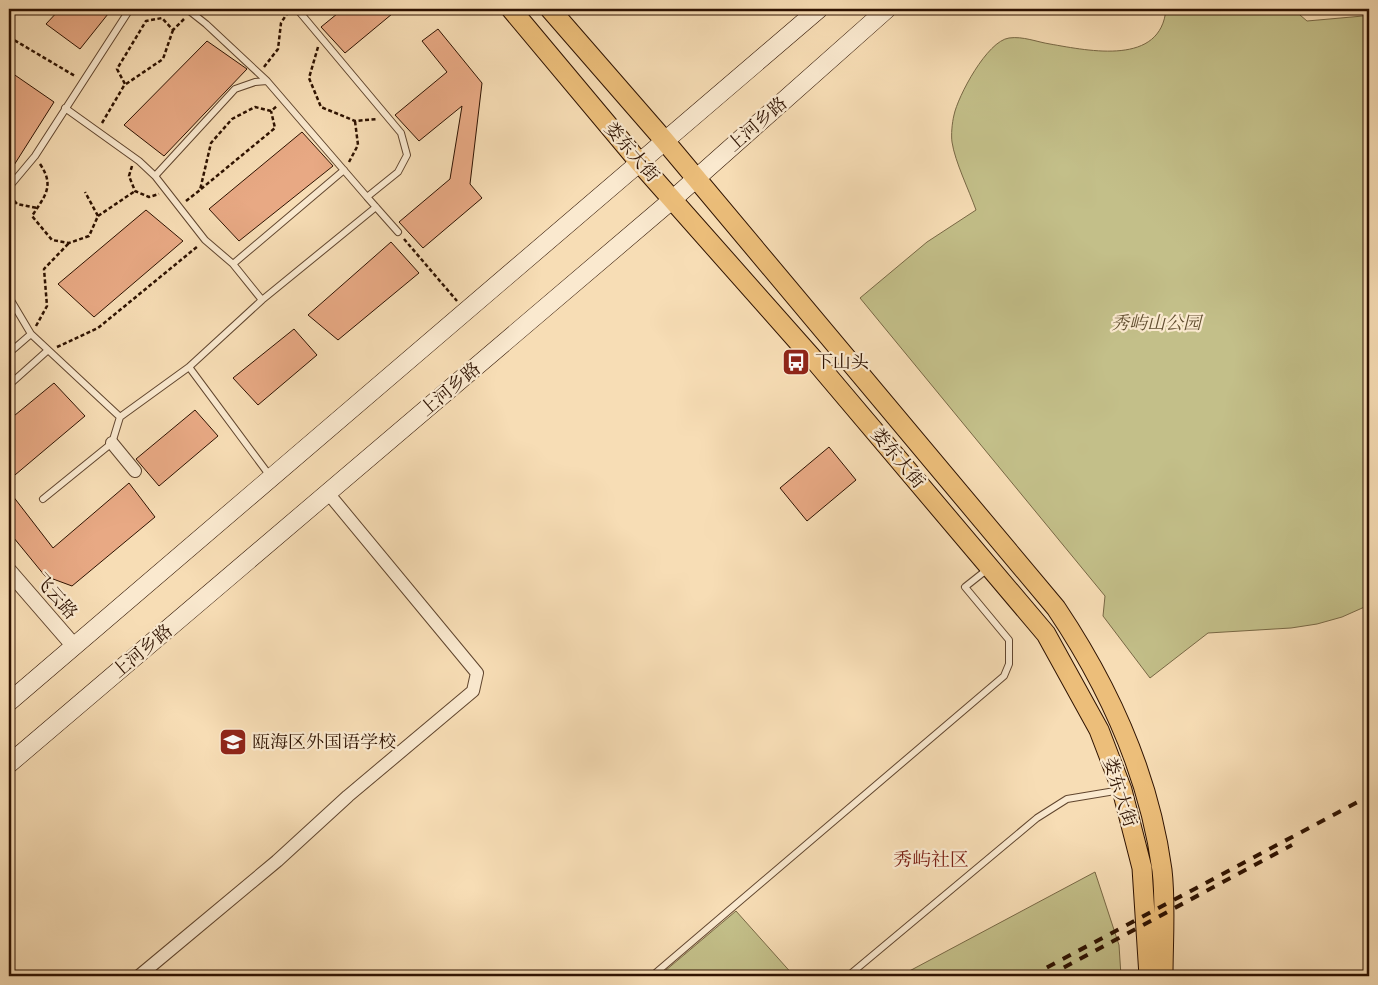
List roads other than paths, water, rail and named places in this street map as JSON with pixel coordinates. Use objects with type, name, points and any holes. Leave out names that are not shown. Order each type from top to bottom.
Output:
[{"type":"main road","name":"娄东大街","points":[[511,9],[638,162],[673,199],[816,362],[1046,634],[1099,730],[1122,790],[1142,868],[1148,976]]},
{"type":"main road","name":"娄东大街","points":[[550,9],[664,140],[1056,608],[1083,648],[1104,686],[1141,773],[1162,870],[1163,976]]},
{"type":"main road","points":[[9,702],[819,9]]},
{"type":"main road","name":"上河乡路","points":[[9,764],[673,199],[887,9]]},
{"type":"street","points":[[112,443],[135,471]]},
{"type":"street","points":[[139,976],[473,691],[477,673],[328,493]]},
{"type":"street","name":"飞云路","points":[[9,571],[74,646]]},
{"type":"lane","points":[[9,187],[35,156],[130,9]]},
{"type":"lane","points":[[297,9],[401,133],[407,155],[398,172],[367,196]]},
{"type":"lane","points":[[189,10],[267,81],[398,232]]},
{"type":"lane","points":[[155,176],[236,89],[255,82],[267,81]]},
{"type":"lane","points":[[65,108],[134,157],[155,176],[205,240],[233,264],[262,300]]},
{"type":"lane","points":[[233,264],[344,170]]},
{"type":"lane","points":[[43,499],[112,443],[120,417],[189,367],[262,300],[376,207]]},
{"type":"lane","points":[[9,297],[31,334],[47,351],[120,417]]},
{"type":"lane","points":[[9,353],[31,334]]},
{"type":"lane","points":[[9,385],[47,351]]},
{"type":"lane","points":[[189,367],[271,477]]},
{"type":"lane","points":[[652,976],[1004,676],[1009,664],[1009,640],[965,587],[990,567]]},
{"type":"lane","points":[[848,976],[1037,818],[1067,799],[1122,790]]},
{"type":"railway","points":[[1031,976],[1369,796]]},
{"type":"railway","points":[[1048,976],[1292,845]]},
{"type":"place","name":"下山头","points":[[796,362]]},
{"type":"place","name":"瓯海区外国语学校","points":[[233,742]]},
{"type":"district","name":"秀屿社区","points":[[931,859]]},
{"type":"park label","name":"秀屿山公园","points":[[1156,323]]}]
